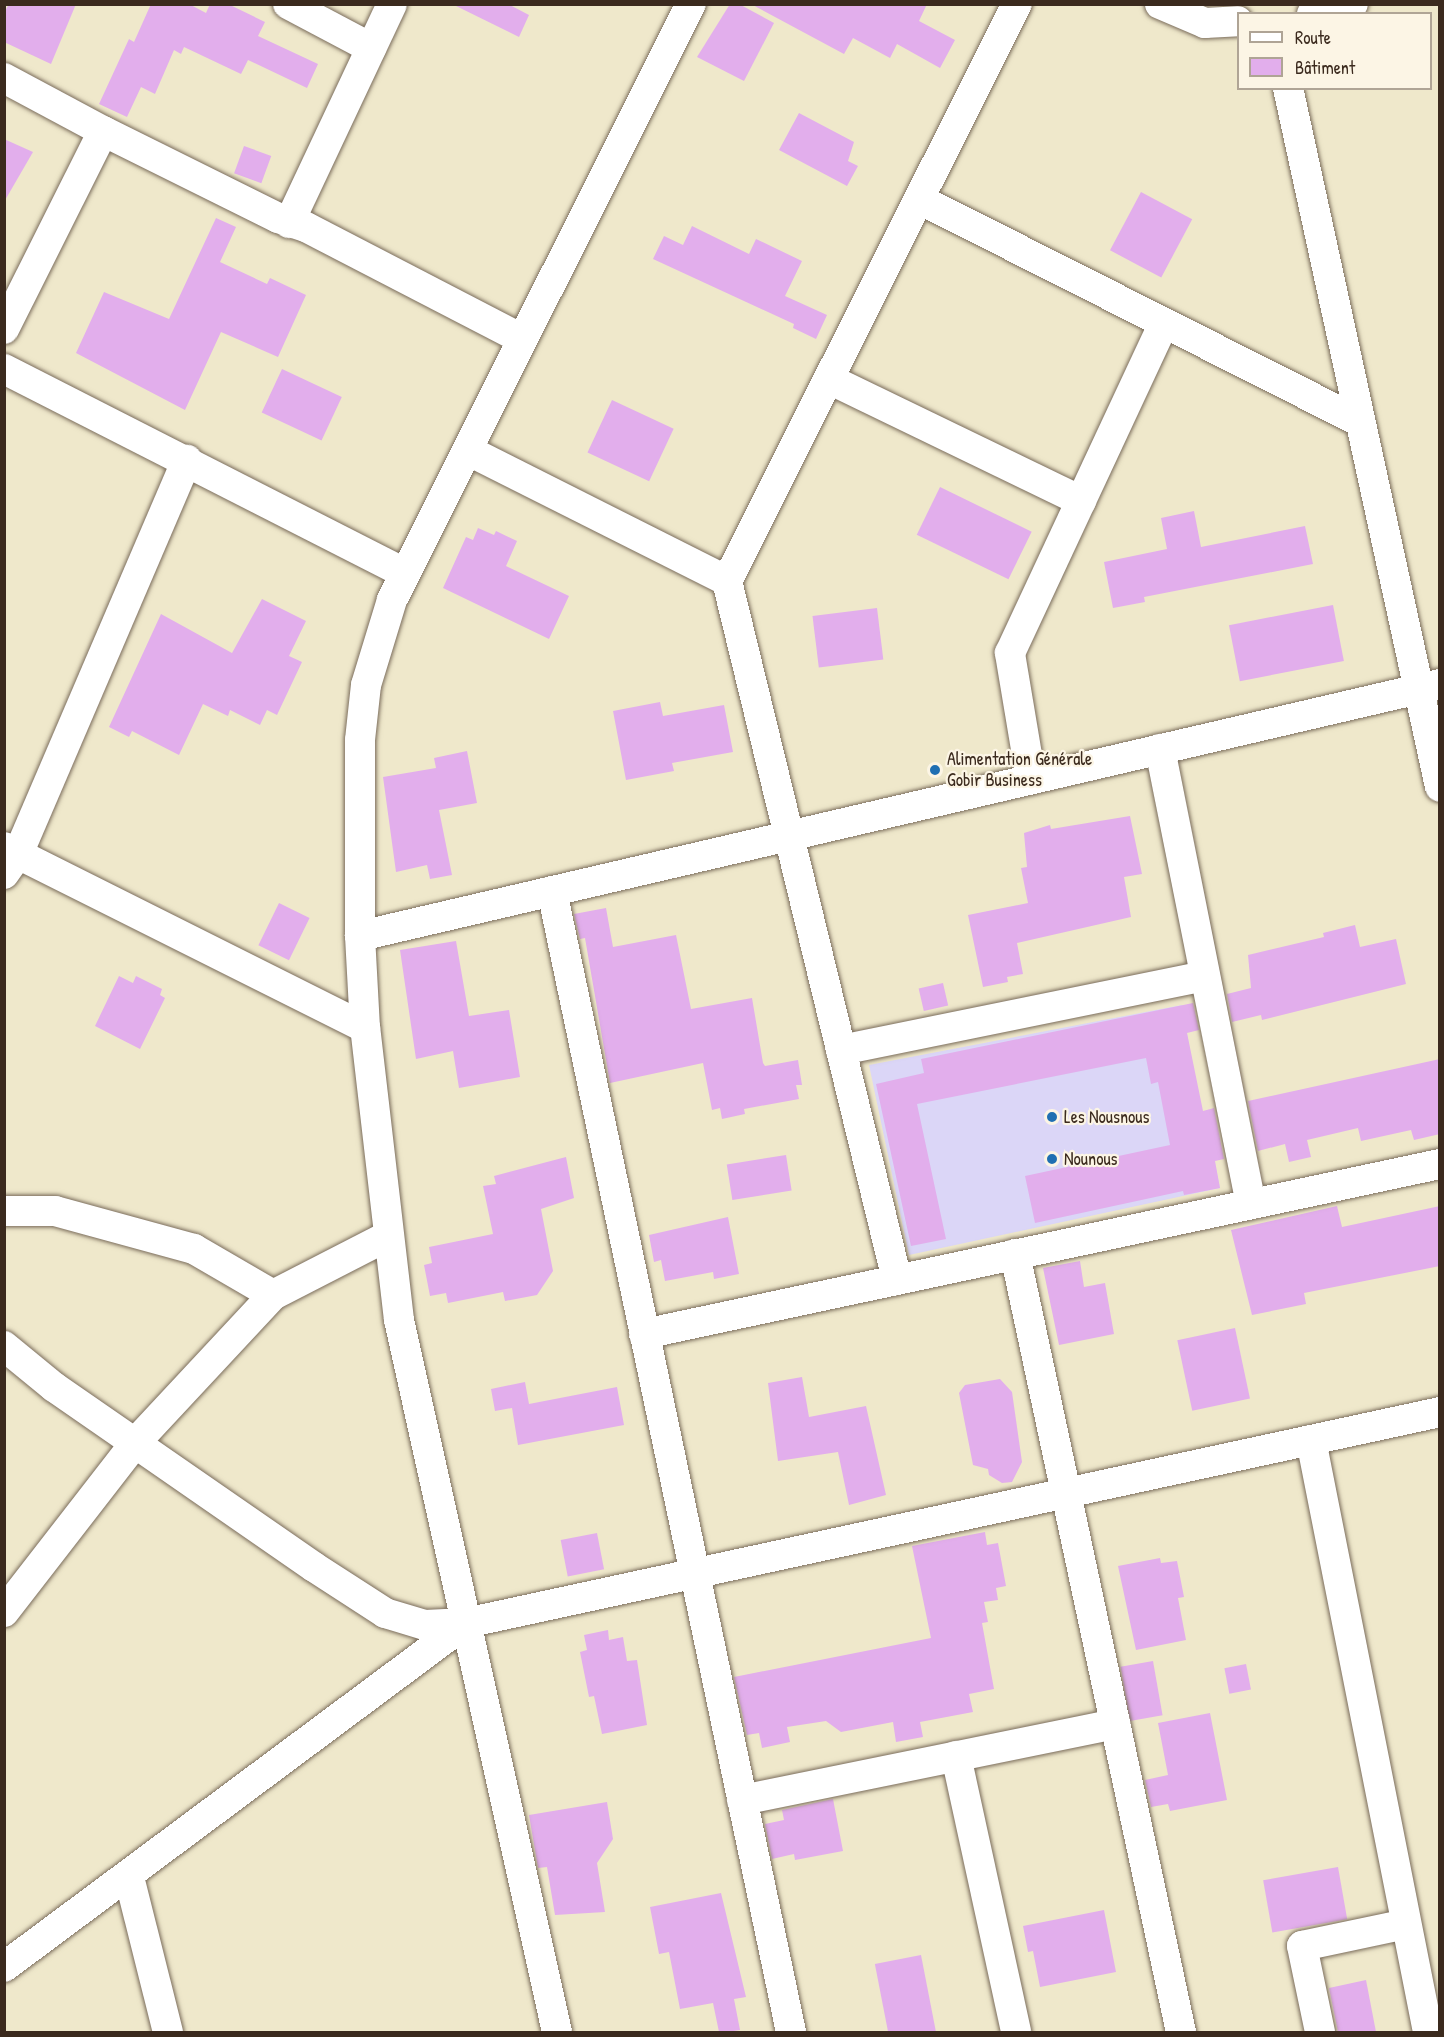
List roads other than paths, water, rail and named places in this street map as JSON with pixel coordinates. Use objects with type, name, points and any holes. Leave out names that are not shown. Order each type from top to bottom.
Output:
[{"type":"street","points":[[288,4],[371,48]]},
{"type":"street","points":[[289,223],[392,4]]},
{"type":"street","points":[[557,2032],[399,1320],[386,1237],[365,1028],[360,936],[363,707],[389,609],[404,573],[469,451],[522,339],[691,4]]},
{"type":"street","points":[[897,1280],[727,581],[1017,4]]},
{"type":"street","points":[[1160,4],[1205,23],[1237,21]]},
{"type":"street","points":[[1320,12],[1353,4]]},
{"type":"street","points":[[4,78],[103,131],[289,223],[306,227],[522,339]]},
{"type":"street","points":[[1288,90],[1360,422],[1429,686],[1440,787]]},
{"type":"street","points":[[4,329],[103,131]]},
{"type":"street","points":[[919,199],[1360,422]]},
{"type":"street","points":[[1031,779],[1010,653],[1164,323]]},
{"type":"street","points":[[4,369],[187,460],[404,573]]},
{"type":"street","points":[[829,379],[1081,501]]},
{"type":"street","points":[[469,451],[727,581]]},
{"type":"street","points":[[187,460],[9,858],[365,1028]]},
{"type":"street","points":[[360,936],[1429,686]]},
{"type":"street","points":[[1160,749],[1251,1204]]},
{"type":"street","points":[[552,891],[742,1800],[783,2031]]},
{"type":"street","points":[[841,1050],[1204,976]]},
{"type":"street","points":[[644,1334],[1440,1164]]},
{"type":"street","points":[[4,1211],[55,1211],[194,1249],[273,1295]]},
{"type":"street","points":[[4,1612],[135,1443],[273,1295],[386,1237]]},
{"type":"street","points":[[1015,1254],[1181,2032]]},
{"type":"street","points":[[4,1346],[54,1387],[385,1613],[425,1625],[466,1623],[1440,1412]]},
{"type":"street","points":[[1311,1440],[1428,2032]]},
{"type":"street","points":[[4,1967],[129,1877],[466,1623]]},
{"type":"street","points":[[742,1800],[1115,1724]]},
{"type":"street","points":[[956,1756],[1016,2032]]},
{"type":"street","points":[[129,1877],[168,2032]]},
{"type":"street","points":[[1320,2032],[1302,1946],[1406,1924]]},
{"type":"place","name":"Alimentation Générale Gobir Business","points":[[935,770]]},
{"type":"place","name":"Les Nousnous","points":[[1052,1117]]},
{"type":"place","name":"Nounous","points":[[1052,1159]]}]
